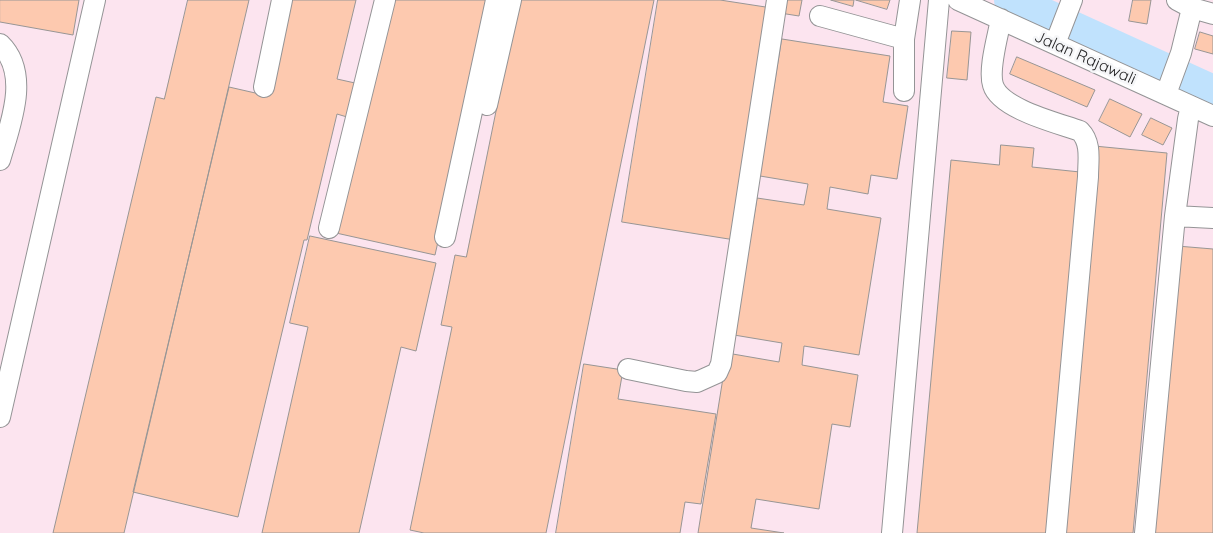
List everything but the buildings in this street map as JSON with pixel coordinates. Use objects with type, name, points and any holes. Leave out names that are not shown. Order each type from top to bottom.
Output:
[{"type":"street","points":[[0,418],[95,0]]},
{"type":"street","points":[[264,87],[282,0]]},
{"type":"street","points":[[329,228],[385,0]]},
{"type":"street","points":[[496,0],[452,234],[511,0]]},
{"type":"street","points":[[628,369],[686,381],[708,379],[717,373],[722,355],[777,0]]},
{"type":"street","points":[[904,91],[904,39],[910,0]]},
{"type":"street","points":[[892,533],[939,0]]},
{"type":"street","name":"Jalan Rajawali","points":[[958,0],[1001,19],[1058,37],[1166,94],[1213,116]]},
{"type":"street","points":[[1058,37],[1072,0]]},
{"type":"street","points":[[1166,94],[1181,53],[1185,4],[1213,14]]},
{"type":"street","points":[[820,16],[904,39]]},
{"type":"street","points":[[1001,19],[993,61],[992,83],[996,91],[1004,100],[1021,109],[1080,131],[1086,136],[1088,146],[1088,177],[1056,533]]},
{"type":"street","points":[[0,44],[10,55],[15,67],[16,80],[10,124],[0,160]]},
{"type":"street","points":[[1145,533],[1174,216],[1191,106]]},
{"type":"street","points":[[1174,216],[1213,218]]},
{"type":"shaded area","points":[[0,0],[1213,0],[1213,533],[0,533]]},
{"type":"waterway","points":[[1011,0],[1213,92]]}]
